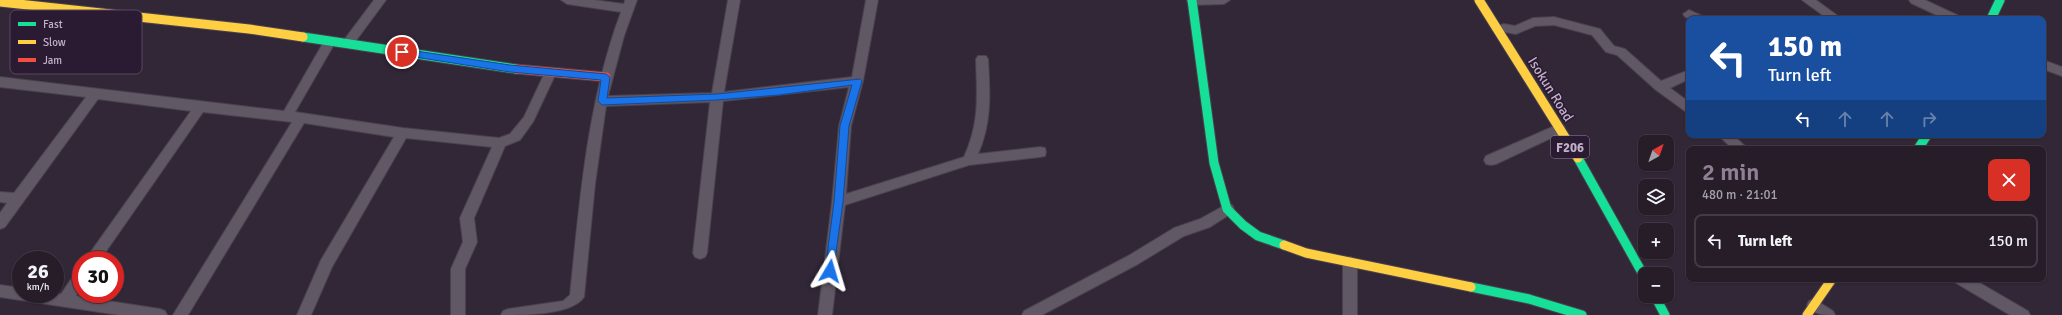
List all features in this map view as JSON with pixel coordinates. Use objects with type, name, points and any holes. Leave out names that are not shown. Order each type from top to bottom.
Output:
[{"type":"street","points":[[348,43],[380,0]]},
{"type":"street","points":[[508,315],[563,307],[569,305],[577,297],[589,174],[595,130],[606,77],[629,5],[567,0]]},
{"type":"street","points":[[700,253],[717,97],[734,0]]},
{"type":"street","points":[[825,315],[839,202],[845,126],[857,81],[872,0]]},
{"type":"street","points":[[1224,0],[1192,1],[1214,163],[1227,209],[1243,225],[1258,236],[1282,246],[1350,263],[1529,299],[1582,315]]},
{"type":"street","name":"Isokun Road","points":[[1479,0],[1585,170],[1639,267]]},
{"type":"street","points":[[1808,0],[1832,16]]},
{"type":"street","points":[[1915,0],[1949,16]]},
{"type":"street","points":[[1992,16],[2000,0]]},
{"type":"street","points":[[0,2],[74,10]]},
{"type":"street","points":[[142,17],[249,29],[503,67],[606,77]]},
{"type":"street","points":[[1498,30],[1504,28],[1516,30],[1533,22],[1554,21],[1596,32],[1610,49],[1621,52],[1660,87],[1686,107]]},
{"type":"street","points":[[287,116],[330,42]]},
{"type":"street","points":[[969,160],[977,142],[984,111],[982,59]]},
{"type":"street","points":[[2046,65],[2062,72]]},
{"type":"street","points":[[1,83],[287,116],[403,134],[500,143],[515,137],[529,120],[552,71]]},
{"type":"street","points":[[1660,87],[1686,75]]},
{"type":"street","points":[[602,101],[717,97],[857,81]]},
{"type":"street","points":[[0,223],[95,94]]},
{"type":"street","points":[[98,251],[130,203],[200,107]]},
{"type":"street","points":[[180,315],[301,118]]},
{"type":"street","points":[[1492,160],[1559,129]]},
{"type":"street","points":[[304,315],[326,264],[403,134]]},
{"type":"street","points":[[1728,138],[1738,146]]},
{"type":"street","points":[[458,315],[458,269],[470,242],[467,218],[500,143]]},
{"type":"street","points":[[839,202],[969,160],[1040,152]]},
{"type":"street","points":[[0,197],[18,199]]},
{"type":"street","points":[[1029,315],[1134,260],[1179,232],[1205,223],[1227,209]]},
{"type":"street","points":[[1350,263],[1350,315]]},
{"type":"street","points":[[1828,315],[1810,310],[1830,282]]},
{"type":"street","points":[[1967,282],[2023,315]]},
{"type":"street","points":[[72,290],[64,302],[160,315]]},
{"type":"street","points":[[0,291],[12,293]]},
{"type":"street","points":[[1659,303],[1665,315]]},
{"type":"traffic: fast","points":[[1192,0],[1214,163],[1227,209],[1243,225],[1258,236],[1284,245]]},
{"type":"traffic: fast","points":[[1992,16],[2000,0]]},
{"type":"traffic: fast","points":[[303,37],[516,69]]},
{"type":"traffic: fast","points":[[1920,146],[1925,138]]},
{"type":"traffic: fast","points":[[1578,158],[1639,267]]},
{"type":"traffic: fast","points":[[1471,287],[1529,299],[1582,315]]},
{"type":"traffic: fast","points":[[1659,303],[1665,315]]},
{"type":"traffic: slow","points":[[1479,0],[1578,158]]},
{"type":"traffic: slow","points":[[0,2],[74,10]]},
{"type":"traffic: slow","points":[[142,17],[249,29],[303,37]]},
{"type":"traffic: slow","points":[[1284,245],[1306,253],[1471,287]]},
{"type":"traffic: slow","points":[[1807,315],[1830,282]]},
{"type":"traffic: jam","points":[[516,69],[606,77]]},
{"type":"route","points":[[402,52],[510,68],[606,77],[602,101],[717,97],[857,81],[845,126],[839,202],[830,271]]}]
